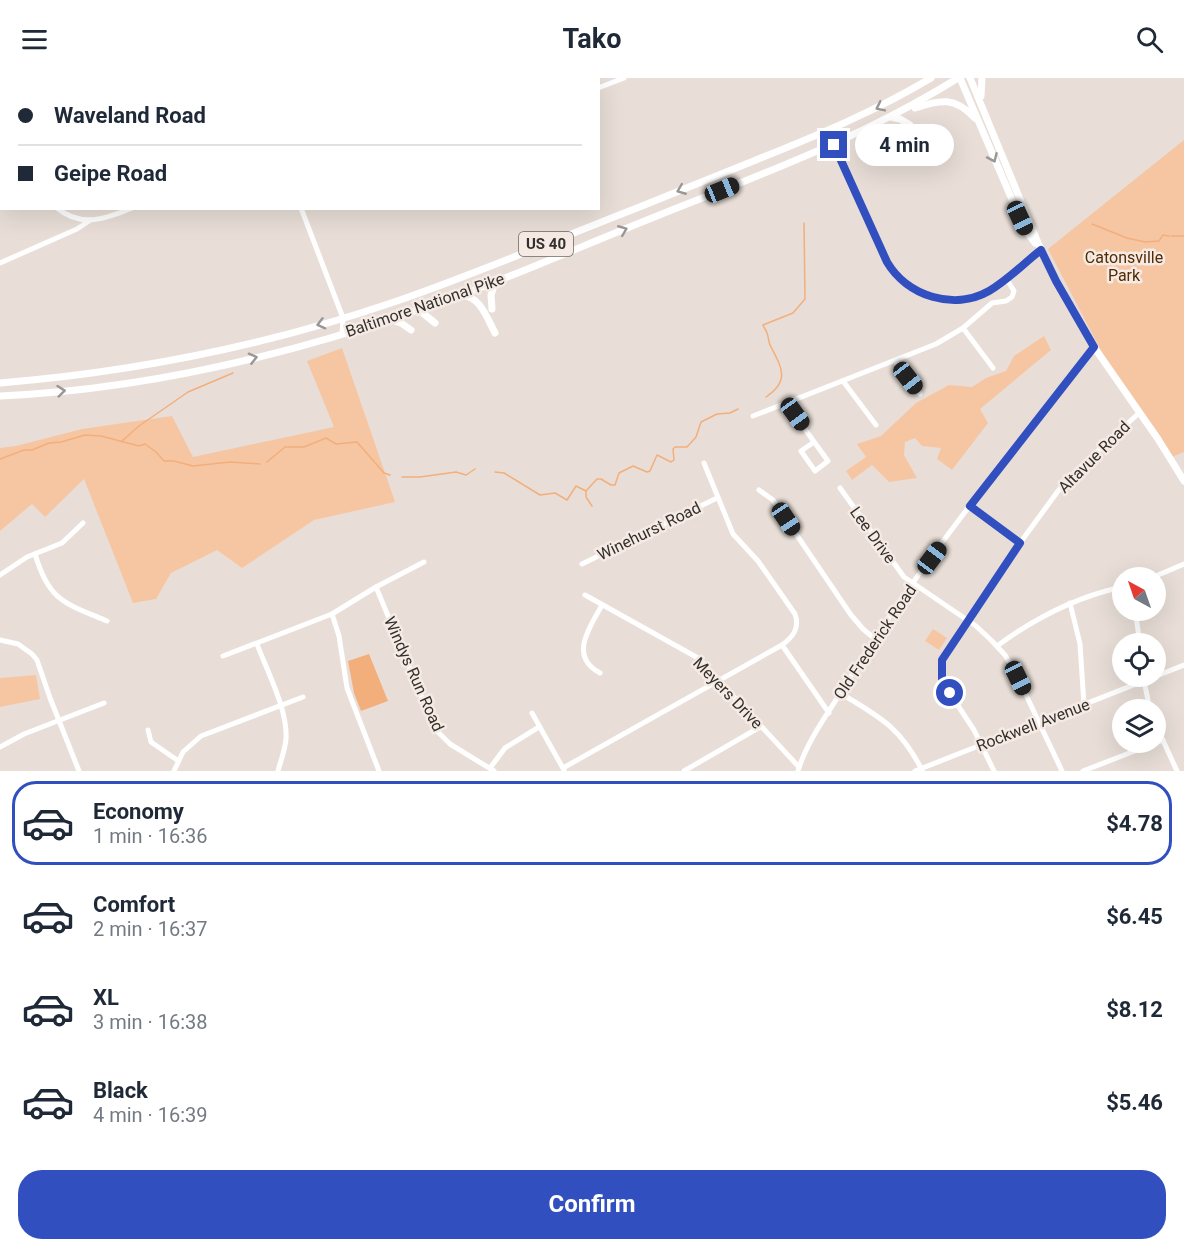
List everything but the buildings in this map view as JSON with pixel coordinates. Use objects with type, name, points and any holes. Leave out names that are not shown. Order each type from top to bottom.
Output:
[{"type":"main road","points":[[904,94],[922,78]]},
{"type":"main road","name":"Baltimore National Pike","points":[[0,383],[81,375],[184,357],[343,318],[476,273],[812,137],[904,94],[931,78]]},
{"type":"main road","points":[[959,78],[1026,231],[1041,250]]},
{"type":"main road","name":"Baltimore National Pike","points":[[0,396],[86,388],[186,372],[236,362],[389,320],[448,299],[834,145],[901,112],[959,78]]},
{"type":"main road","points":[[970,78],[1056,281],[1094,347],[1184,481]]},
{"type":"main road","points":[[982,78],[980,89],[988,122]]},
{"type":"main road","points":[[901,112],[931,102],[948,101],[962,106],[977,120]]},
{"type":"main road","points":[[891,117],[910,125]]},
{"type":"main road","points":[[492,309],[490,296],[496,280]]},
{"type":"main road","points":[[448,299],[466,295],[473,298],[495,333]]},
{"type":"main road","points":[[389,320],[401,323],[411,330],[416,311],[435,323]]},
{"type":"street","points":[[600,87],[624,78]]},
{"type":"street","points":[[834,145],[887,262],[891,269],[917,291],[937,298],[959,299],[987,292],[1041,250]]},
{"type":"street","points":[[60,210],[73,218],[89,221],[106,219],[127,210]]},
{"type":"street","points":[[302,210],[343,318],[342,334]]},
{"type":"street","points":[[0,263],[77,229],[89,221]]},
{"type":"street","points":[[753,416],[930,347],[963,328],[992,303],[1006,301],[1012,297],[1014,291],[1006,278]]},
{"type":"street","points":[[963,328],[993,368]]},
{"type":"street","name":"Old Frederick Road","points":[[798,769],[840,693],[874,639],[970,506],[1094,347]]},
{"type":"street","points":[[895,361],[920,394]]},
{"type":"street","points":[[843,381],[876,425]]},
{"type":"street","points":[[786,403],[814,441],[828,461],[815,471],[801,451],[814,441]]},
{"type":"street","name":"Altavue Road","points":[[994,771],[968,718],[945,686],[941,672],[942,660],[1020,543],[1069,478],[1139,413]]},
{"type":"street","points":[[532,713],[564,770],[782,645],[795,634],[797,624],[795,614],[758,561],[733,534],[704,463]]},
{"type":"street","name":"Lee Drive","points":[[840,488],[904,577],[984,633],[997,646],[1011,666],[1062,771]]},
{"type":"street","points":[[759,490],[772,500],[851,615],[874,639]]},
{"type":"street","name":"Winehurst Road","points":[[582,564],[717,498]]},
{"type":"street","points":[[970,506],[1020,543]]},
{"type":"street","points":[[0,575],[20,561],[62,543],[82,523]]},
{"type":"street","points":[[35,554],[41,574],[57,596],[71,606],[107,621]]},
{"type":"street","points":[[223,656],[332,614],[376,587],[424,562]]},
{"type":"street","points":[[1166,572],[1184,564]]},
{"type":"street","name":"Windys Run Road","points":[[376,587],[435,729],[450,744],[492,769]]},
{"type":"street","points":[[997,646],[1024,627],[1070,603],[1112,590]]},
{"type":"street","name":"Meyers Drive","points":[[585,595],[698,658],[798,769]]},
{"type":"street","points":[[1070,603],[1082,659],[1084,705]]},
{"type":"street","points":[[600,673],[588,663],[583,646],[586,632],[602,605]]},
{"type":"street","points":[[332,614],[339,636],[347,688],[379,771]]},
{"type":"street","points":[[0,640],[18,644],[37,660],[79,771]]},
{"type":"street","points":[[257,644],[280,706],[286,737],[278,771]]},
{"type":"street","points":[[782,645],[829,713]]},
{"type":"street","name":"Rockwell Avenue","points":[[1166,671],[1184,665]]},
{"type":"street","name":"Rockwell Avenue","points":[[920,770],[1125,687]]},
{"type":"street","points":[[840,693],[891,725],[907,743],[920,770]]},
{"type":"street","points":[[174,771],[177,760],[189,745],[201,736],[303,697]]},
{"type":"street","points":[[0,747],[24,734],[104,703]]},
{"type":"street","points":[[492,769],[505,748],[539,727]]},
{"type":"street","points":[[684,771],[760,727]]},
{"type":"street","points":[[148,730],[151,742],[177,760]]},
{"type":"street","points":[[1166,747],[1177,771]]},
{"type":"street","points":[[1083,771],[1129,753]]},
{"type":"green space","name":"Catonsville Park","points":[[1184,140],[1184,452],[1172,457],[1105,358],[1048,249]]},
{"type":"green space","points":[[1044,336],[1051,350],[980,409],[988,423],[952,470],[937,459],[941,448],[922,446],[915,438],[905,442],[904,455],[917,478],[889,482],[872,465],[852,480],[846,471],[866,457],[857,444],[881,436],[916,403],[949,385],[972,387],[986,378],[1006,371],[1014,356]]},
{"type":"green space","points":[[342,348],[395,502],[314,520],[242,568],[217,550],[171,573],[156,599],[133,603],[84,479],[45,517],[32,504],[0,531],[0,448],[82,429],[172,416],[193,457],[334,427],[307,361]]},
{"type":"green space","points":[[933,629],[947,638],[939,650],[925,641]]},
{"type":"green space","points":[[36,675],[40,699],[0,707],[0,678]]},
{"type":"shaded area","points":[[369,654],[388,701],[361,711],[354,693],[348,661]]},
{"type":"waterway","points":[[766,397],[774,391],[782,374],[763,325],[793,313],[805,299],[804,223]]},
{"type":"waterway","points":[[1092,224],[1127,238],[1145,242],[1159,241],[1163,235],[1169,236]]},
{"type":"waterway","points":[[1171,236],[1184,236]]},
{"type":"waterway","points":[[122,441],[139,426],[188,392],[233,373]]},
{"type":"waterway","points":[[495,472],[504,473],[540,495],[555,493],[567,500],[576,486],[586,491],[597,479],[615,485],[619,473],[633,466],[647,472],[650,471],[657,455],[671,462],[674,460],[673,449],[687,447],[696,437],[701,422],[717,414],[730,413],[738,409]]},
{"type":"waterway","points":[[0,459],[24,450],[32,450],[49,443],[85,435],[101,436],[139,446],[145,444],[164,461],[193,466],[230,462],[260,464]]},
{"type":"waterway","points":[[267,462],[285,447],[304,447],[326,438],[336,444],[357,442],[384,473],[390,475]]},
{"type":"waterway","points":[[402,477],[456,472],[466,475],[475,469]]},
{"type":"waterway","points":[[586,491],[586,497],[592,506]]},
{"type":"route","points":[[834,145],[887,262],[899,278],[908,285],[928,296],[948,300],[977,296],[994,288],[1041,250],[1094,347],[970,506],[1020,543],[942,660],[940,667],[942,679],[950,693]]}]
